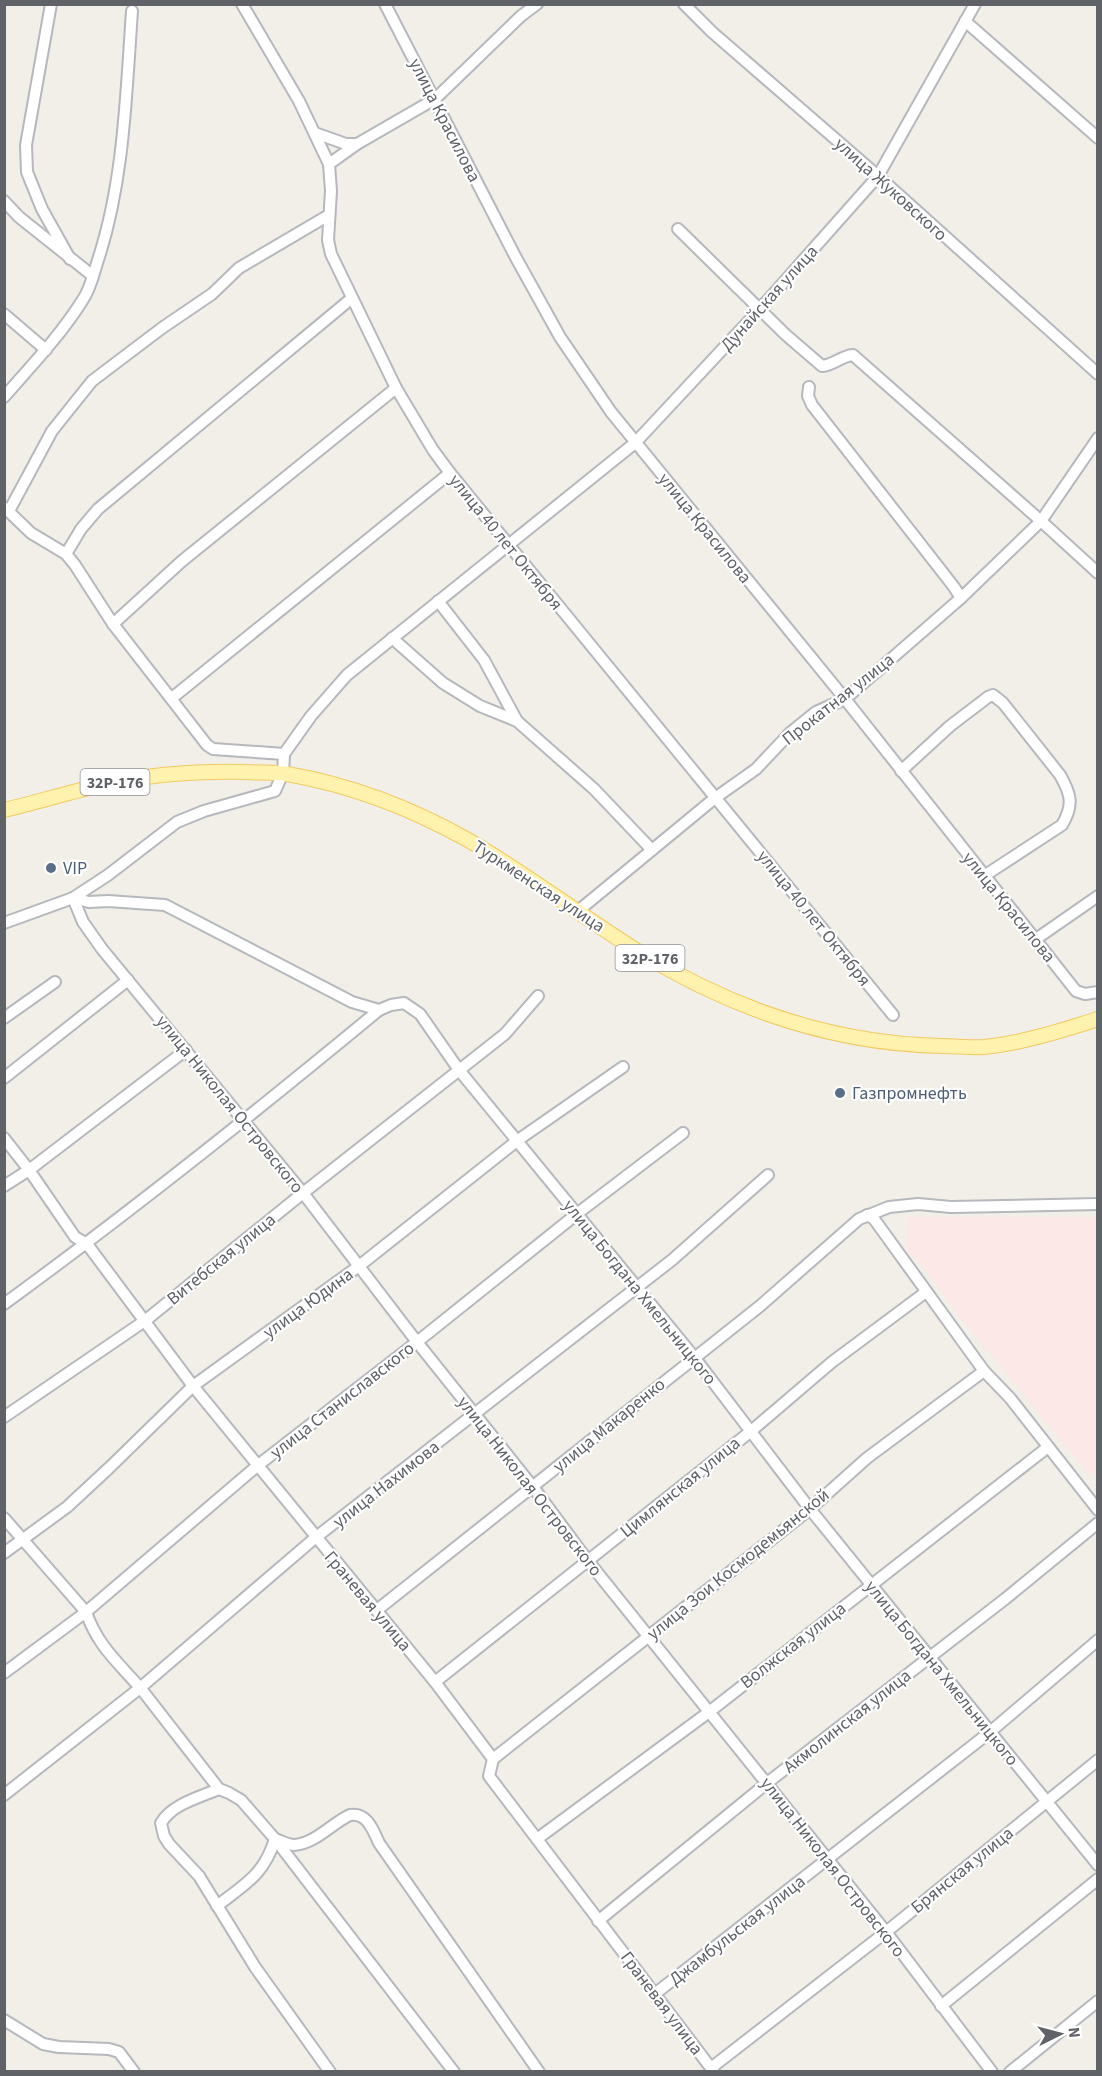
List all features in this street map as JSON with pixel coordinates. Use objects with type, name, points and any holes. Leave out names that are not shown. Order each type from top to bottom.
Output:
[{"type":"main road","name":"Туркменская улица","points":[[4,810],[134,779],[189,773],[283,773],[361,792],[416,814],[468,840],[685,979],[784,1019],[857,1039],[906,1046],[982,1047],[1045,1036],[1098,1019]]},
{"type":"street","points":[[51,4],[26,145],[26,165],[42,208],[70,259]]},
{"type":"street","name":"улица 40 лет Октября","points":[[242,4],[299,101],[328,164],[331,191],[328,240],[331,254],[396,388],[433,450],[508,546],[893,1015]]},
{"type":"street","name":"улица Красилова","points":[[385,4],[515,256],[560,337],[611,412],[845,699],[1076,991],[1085,994],[1098,992]]},
{"type":"street","points":[[328,164],[357,144],[435,99],[521,16],[537,4]]},
{"type":"street","name":"улица Жуковского","points":[[684,4],[712,32],[878,176],[1098,374]]},
{"type":"street","name":"Дунайская улица","points":[[284,754],[311,716],[347,675],[635,443],[760,309],[878,176],[975,4]]},
{"type":"street","points":[[4,397],[46,350],[83,301],[93,276],[112,209],[125,122],[132,11]]},
{"type":"street","points":[[965,21],[1098,138]]},
{"type":"street","points":[[315,133],[346,144],[357,144]]},
{"type":"street","points":[[4,201],[19,217],[93,276]]},
{"type":"street","points":[[4,923],[73,898],[108,875],[177,822],[204,811],[275,790],[283,773],[284,754],[213,749],[201,739],[113,624],[75,565],[66,555],[31,533],[7,509],[52,430],[92,381],[162,328],[212,294],[239,268],[329,214]]},
{"type":"street","points":[[678,230],[786,335],[822,366],[830,365],[845,355],[853,355],[1098,573]]},
{"type":"street","points":[[66,555],[81,529],[98,509],[352,298]]},
{"type":"street","points":[[4,314],[46,350]]},
{"type":"street","points":[[808,387],[808,396],[812,405],[961,598]]},
{"type":"street","points":[[113,624],[182,561],[396,388]]},
{"type":"street","name":"Прокатная улица","points":[[578,911],[715,798],[756,769],[790,733],[816,712],[845,699],[961,598],[1041,521],[1098,438]]},
{"type":"street","points":[[172,699],[450,473]]},
{"type":"street","points":[[438,601],[484,660],[517,721]]},
{"type":"street","points":[[392,638],[443,683],[480,706],[517,721],[594,789],[652,850]]},
{"type":"street","points":[[901,771],[950,726],[988,696],[993,695],[1003,703],[1060,775],[1069,797],[1069,812],[1062,825],[984,876]]},
{"type":"street","points":[[1036,939],[1098,896]]},
{"type":"street","name":"улица Николая Островского","points":[[73,898],[83,922],[102,949],[303,1193],[417,1342],[533,1487],[588,1561],[886,1932],[992,2072]]},
{"type":"street","name":"улица Богдана Хмельницкого","points":[[73,898],[89,902],[165,905],[352,1002],[379,1010],[404,1002],[412,1007],[434,1033],[459,1070],[694,1357],[810,1509],[1098,1865]]},
{"type":"street","points":[[4,1078],[128,980]]},
{"type":"street","points":[[4,1018],[55,982]]},
{"type":"street","name":"Витебская улица","points":[[4,1417],[146,1320],[505,1034],[538,996]]},
{"type":"street","points":[[4,1304],[87,1244],[244,1122],[379,1010]]},
{"type":"street","points":[[4,1186],[29,1170],[186,1050]]},
{"type":"street","name":"улица Юдина","points":[[4,1553],[67,1507],[193,1386],[359,1266],[518,1140],[623,1067]]},
{"type":"street","name":"улица Станиславского","points":[[4,1673],[86,1612],[257,1466],[683,1133]]},
{"type":"street","name":"Граневая улица","points":[[4,1138],[75,1237],[87,1244],[146,1320],[193,1386],[435,1682],[493,1759],[489,1776],[598,1921],[656,1993],[712,2070]]},
{"type":"street","name":"улица Нахимова","points":[[4,1795],[140,1688],[315,1538],[672,1260],[768,1175]]},
{"type":"street","name":"улица Макаренко","points":[[377,1610],[760,1306],[855,1222],[867,1215],[889,1207],[918,1204],[951,1207],[1098,1204]]},
{"type":"street","points":[[867,1215],[874,1219],[984,1371],[1010,1398],[1098,1510]]},
{"type":"street","name":"Цимлянская улица","points":[[435,1682],[750,1432],[832,1362],[926,1292]]},
{"type":"street","name":"улица Зои Космодемьянской","points":[[493,1759],[810,1509],[867,1458],[984,1371]]},
{"type":"street","name":"Волжская улица","points":[[537,1839],[709,1712],[1048,1447]]},
{"type":"street","points":[[4,1518],[86,1612],[99,1641],[140,1688],[219,1790],[241,1800],[275,1839],[454,2072]]},
{"type":"street","name":"Акмолинская улица","points":[[598,1921],[766,1783],[1005,1599],[1098,1523]]},
{"type":"street","name":"Джамбульская улица","points":[[656,1993],[990,1732],[1098,1640]]},
{"type":"street","name":"Брянская улица","points":[[712,2070],[1098,1760]]},
{"type":"street","points":[[219,1790],[166,1814],[161,1823],[164,1836],[199,1876],[255,1966],[330,2072]]},
{"type":"street","points":[[275,1839],[290,1844],[300,1844],[316,1837],[350,1815],[363,1816],[539,2072]]},
{"type":"street","points":[[217,1906],[261,1871],[270,1856],[275,1839]]},
{"type":"street","points":[[941,2006],[1098,1879]]},
{"type":"street","points":[[1010,2072],[1098,2001]]},
{"type":"street","points":[[4,2020],[43,2044],[109,2049],[119,2052],[134,2072]]},
{"type":"shaded area","points":[[908,1217],[1097,1217],[1097,1470],[1090,1476],[957,1313],[919,1262],[906,1252]]},
{"type":"place","name":"VIP","points":[[51,868]]},
{"type":"place","name":"Газпромнефть","points":[[840,1093]]}]
